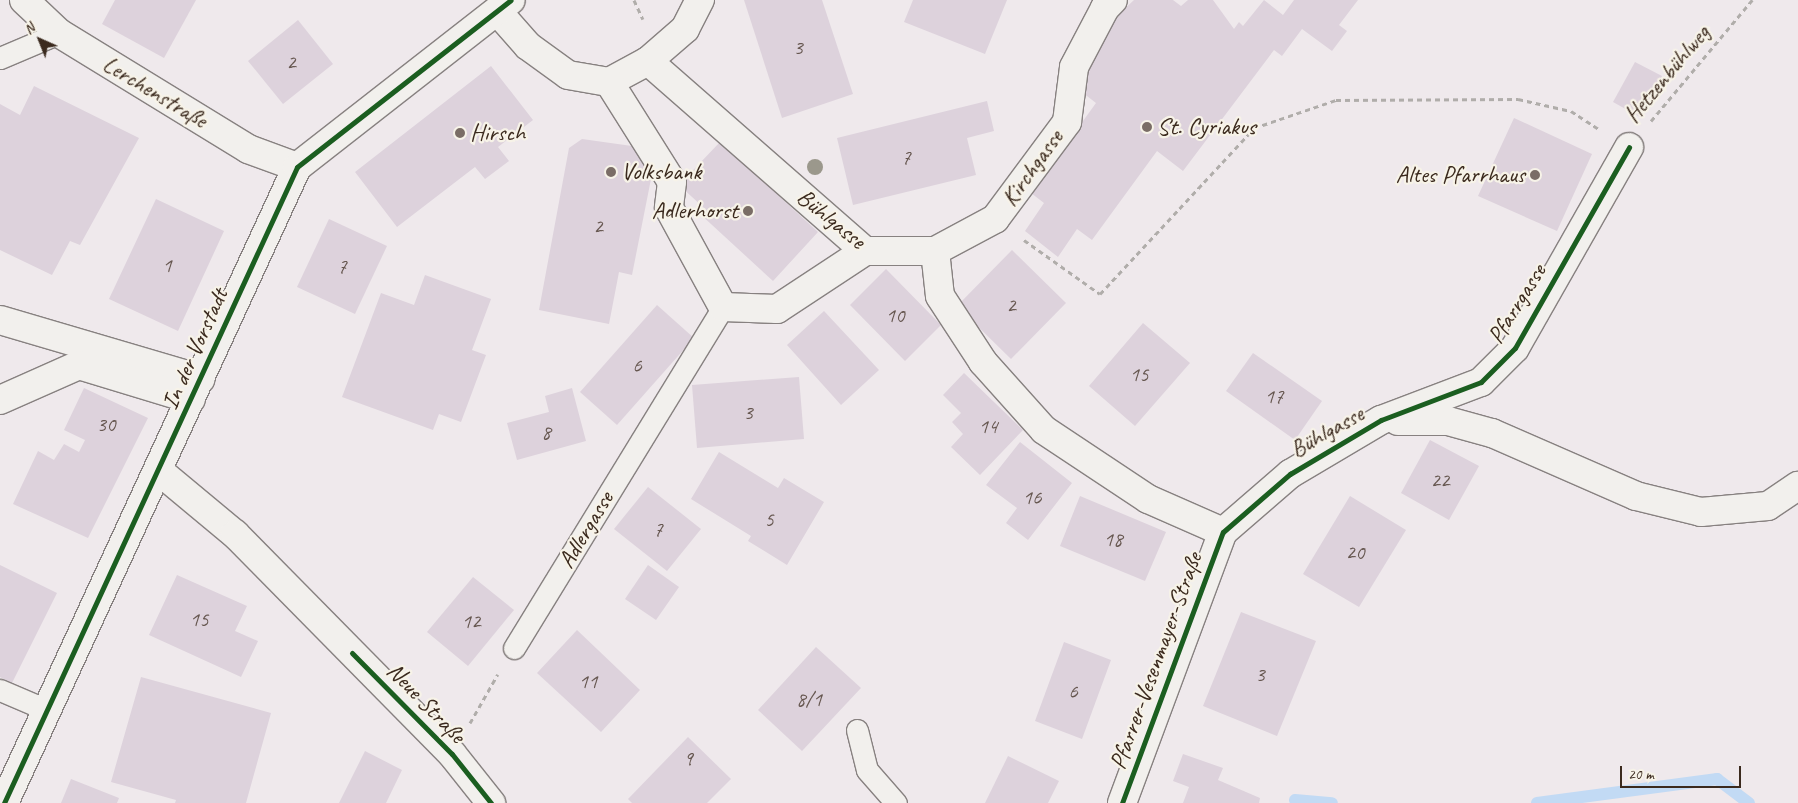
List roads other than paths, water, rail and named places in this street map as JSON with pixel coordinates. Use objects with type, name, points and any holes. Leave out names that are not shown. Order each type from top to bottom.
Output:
[{"type":"street","name":"Lerchenstraße","points":[[24,0],[59,33],[248,149],[297,167]]},
{"type":"street","points":[[504,6],[528,46],[568,75],[609,82],[648,61],[685,29],[700,0]]},
{"type":"street","name":"Kirchgasse","points":[[935,251],[995,219],[1067,122],[1074,67],[1106,3]]},
{"type":"street","name":"In der Vorstadt","points":[[4,803],[159,471],[297,167],[504,6]]},
{"type":"street","name":"Bühlgasse","points":[[648,61],[865,251],[935,251]]},
{"type":"street","points":[[609,82],[672,182],[669,208],[723,307],[777,309],[865,251]]},
{"type":"street","name":"Pfarrgasse","points":[[1381,420],[1481,382],[1515,348],[1629,147]]},
{"type":"street","points":[[935,251],[940,296],[983,362],[1044,430],[1148,499],[1223,532]]},
{"type":"street","name":"In der Vorstadt","points":[[0,320],[195,389]]},
{"type":"street","name":"In der Vorstadt","points":[[0,400],[79,365],[195,389]]},
{"type":"street","name":"Bühlgasse","points":[[1223,532],[1290,474],[1381,420],[1448,421],[1492,433],[1636,496],[1702,512],[1768,506],[1798,486]]},
{"type":"street","name":"Neue Straße","points":[[159,471],[235,534],[452,754],[491,803]]},
{"type":"street","name":"Pfarrer-Vesenmayer-Straße","points":[[1122,803],[1223,532]]},
{"type":"lane","points":[[0,58],[59,33]]},
{"type":"lane","name":"Adlergasse","points":[[514,648],[723,307]]},
{"type":"lane","points":[[0,690],[47,710]]},
{"type":"lane","points":[[857,730],[867,770],[896,803]]},
{"type":"waterway","points":[[1537,803],[1717,779],[1749,803]]},
{"type":"waterway","points":[[1295,800],[1332,803]]},
{"type":"place","name":"St. Cyriakus","points":[[1147,127]]},
{"type":"place","name":"Hirsch","points":[[460,133]]},
{"type":"place","name":"Volksbank","points":[[611,172]]},
{"type":"place","name":"Altes Pfarrhaus","points":[[1535,175]]},
{"type":"place","name":"Adlerhorst","points":[[748,211]]}]
